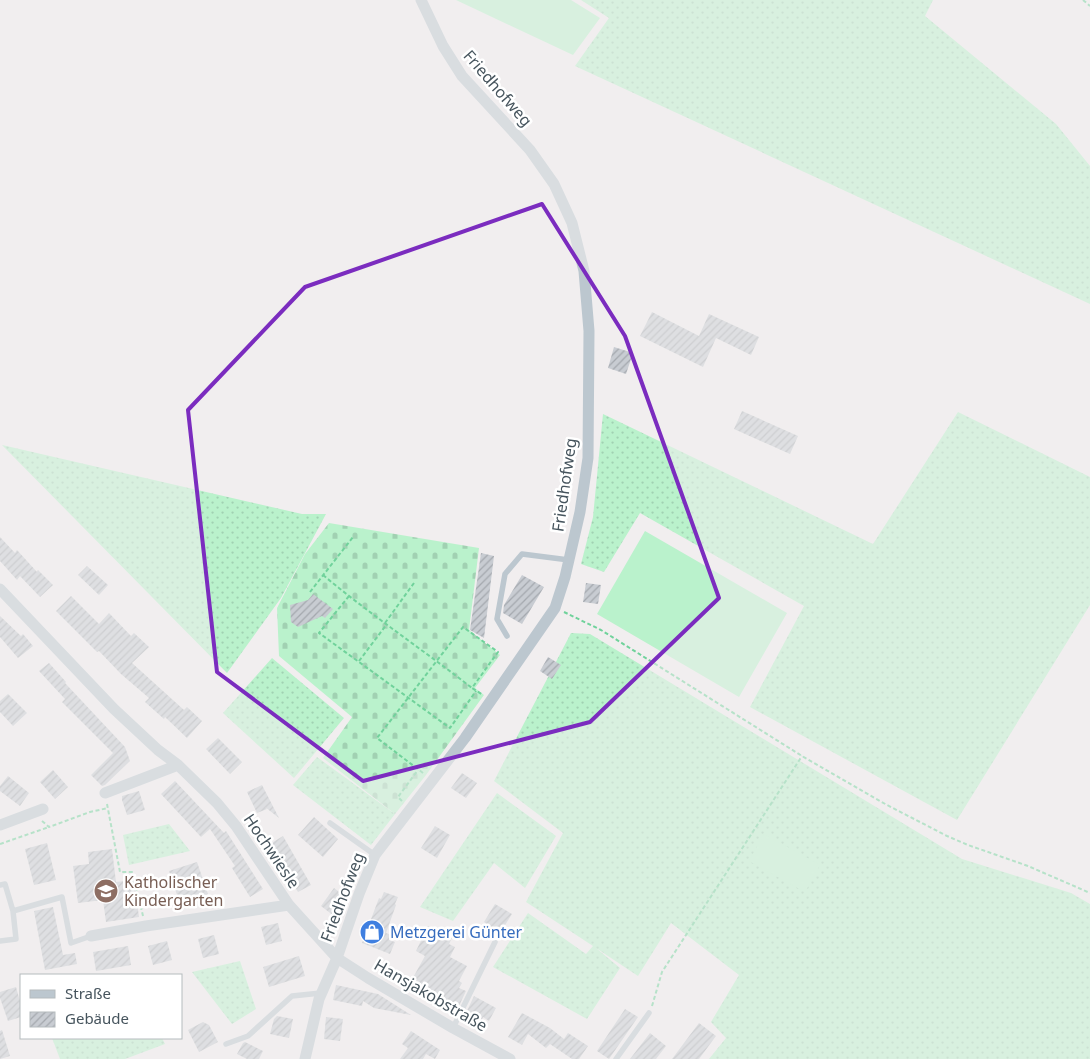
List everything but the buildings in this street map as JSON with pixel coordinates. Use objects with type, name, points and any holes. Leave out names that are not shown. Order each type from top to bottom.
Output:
[{"type":"street","name":"Friedhofweg","points":[[305,1059],[321,993],[337,958],[375,854],[465,738],[554,608],[565,577],[580,512],[588,458],[589,331],[584,271],[572,223],[554,184],[530,150],[462,76],[443,46],[420,0]]},
{"type":"street","name":"Hochwiesle","points":[[0,589],[114,709],[158,750],[178,765],[217,803],[236,826],[289,905],[337,958]]},
{"type":"street","points":[[105,793],[178,765]]},
{"type":"street","points":[[0,825],[38,812]]},
{"type":"street","points":[[92,936],[289,905]]},
{"type":"street","name":"Hansjakobstraße","points":[[337,958],[453,1028],[510,1059]]},
{"type":"lane","points":[[507,636],[497,619],[505,574],[522,554],[569,560]]},
{"type":"lane","points":[[330,823],[375,854]]},
{"type":"lane","points":[[0,885],[5,884],[13,911],[16,939],[0,941]]},
{"type":"lane","points":[[13,911],[62,897],[71,943],[92,936]]},
{"type":"lane","points":[[453,1028],[495,942]]},
{"type":"lane","points":[[226,1044],[248,1036],[292,996],[321,993]]},
{"type":"lane","points":[[616,1059],[649,1013]]},
{"type":"path","points":[[1083,0],[1090,6]]},
{"type":"path","points":[[310,592],[353,537]]},
{"type":"path","points":[[323,575],[476,691],[491,700]]},
{"type":"path","points":[[358,661],[414,583]]},
{"type":"path","points":[[349,596],[319,633],[450,728],[476,691]]},
{"type":"path","points":[[554,608],[601,630],[802,756],[887,805],[947,836],[1028,866],[1090,893]]},
{"type":"path","points":[[432,780],[377,738],[463,627],[498,652],[472,688]]},
{"type":"path","points":[[649,1013],[662,972],[802,756]]},
{"type":"path","points":[[411,808],[398,797],[418,770]]},
{"type":"path","points":[[105,793],[120,872],[133,872],[146,926]]},
{"type":"path","points":[[0,844],[90,812],[108,808]]},
{"type":"path","points":[[38,812],[48,827]]},
{"type":"highlighted area","points":[[542,204],[625,336],[719,598],[590,722],[363,781],[217,672],[188,410],[305,287]]},
{"type":"green space","points":[[456,0],[571,0],[600,18],[573,55]]},
{"type":"green space","points":[[581,0],[933,0],[925,16],[1056,124],[1090,166],[1090,304],[575,66],[609,18]]},
{"type":"green space","points":[[958,412],[1090,477],[1090,605],[957,820],[750,707],[804,606],[640,513],[604,572],[581,564],[593,517],[603,414],[873,544]]},
{"type":"green space","points":[[2,445],[302,514],[326,514],[281,598],[227,673]]},
{"type":"green space","points":[[329,523],[479,548],[469,630],[500,655],[475,688],[484,695],[395,814],[323,758],[352,717],[279,656],[277,608],[305,554]]},
{"type":"green space","points":[[645,531],[787,613],[739,697],[597,614]]},
{"type":"green space","points":[[571,633],[590,634],[962,859],[1071,893],[1090,904],[1090,1059],[709,1059],[726,1038],[711,1022],[739,975],[671,923],[638,976],[596,948],[620,968],[587,1019],[493,967],[528,913],[586,954],[593,946],[526,902],[563,833],[494,781]]},
{"type":"green space","points":[[272,658],[344,718],[294,778],[223,713]]},
{"type":"green space","points":[[317,757],[395,814],[371,845],[293,785]]},
{"type":"green space","points":[[497,793],[556,836],[525,888],[494,863],[453,921],[420,907]]},
{"type":"green space","points":[[169,824],[190,851],[129,865],[123,835]]},
{"type":"green space","points":[[764,834],[820,865],[805,892],[749,861]]},
{"type":"green space","points":[[240,961],[256,1009],[232,1024],[192,972]]},
{"type":"green space","points":[[52,1039],[162,1039],[165,1044],[125,1059],[60,1059]]},
{"type":"place","name":"Katholischer Kindergarten","points":[[106,891]]},
{"type":"place","name":"Metzgerei Günter","points":[[372,932]]}]
